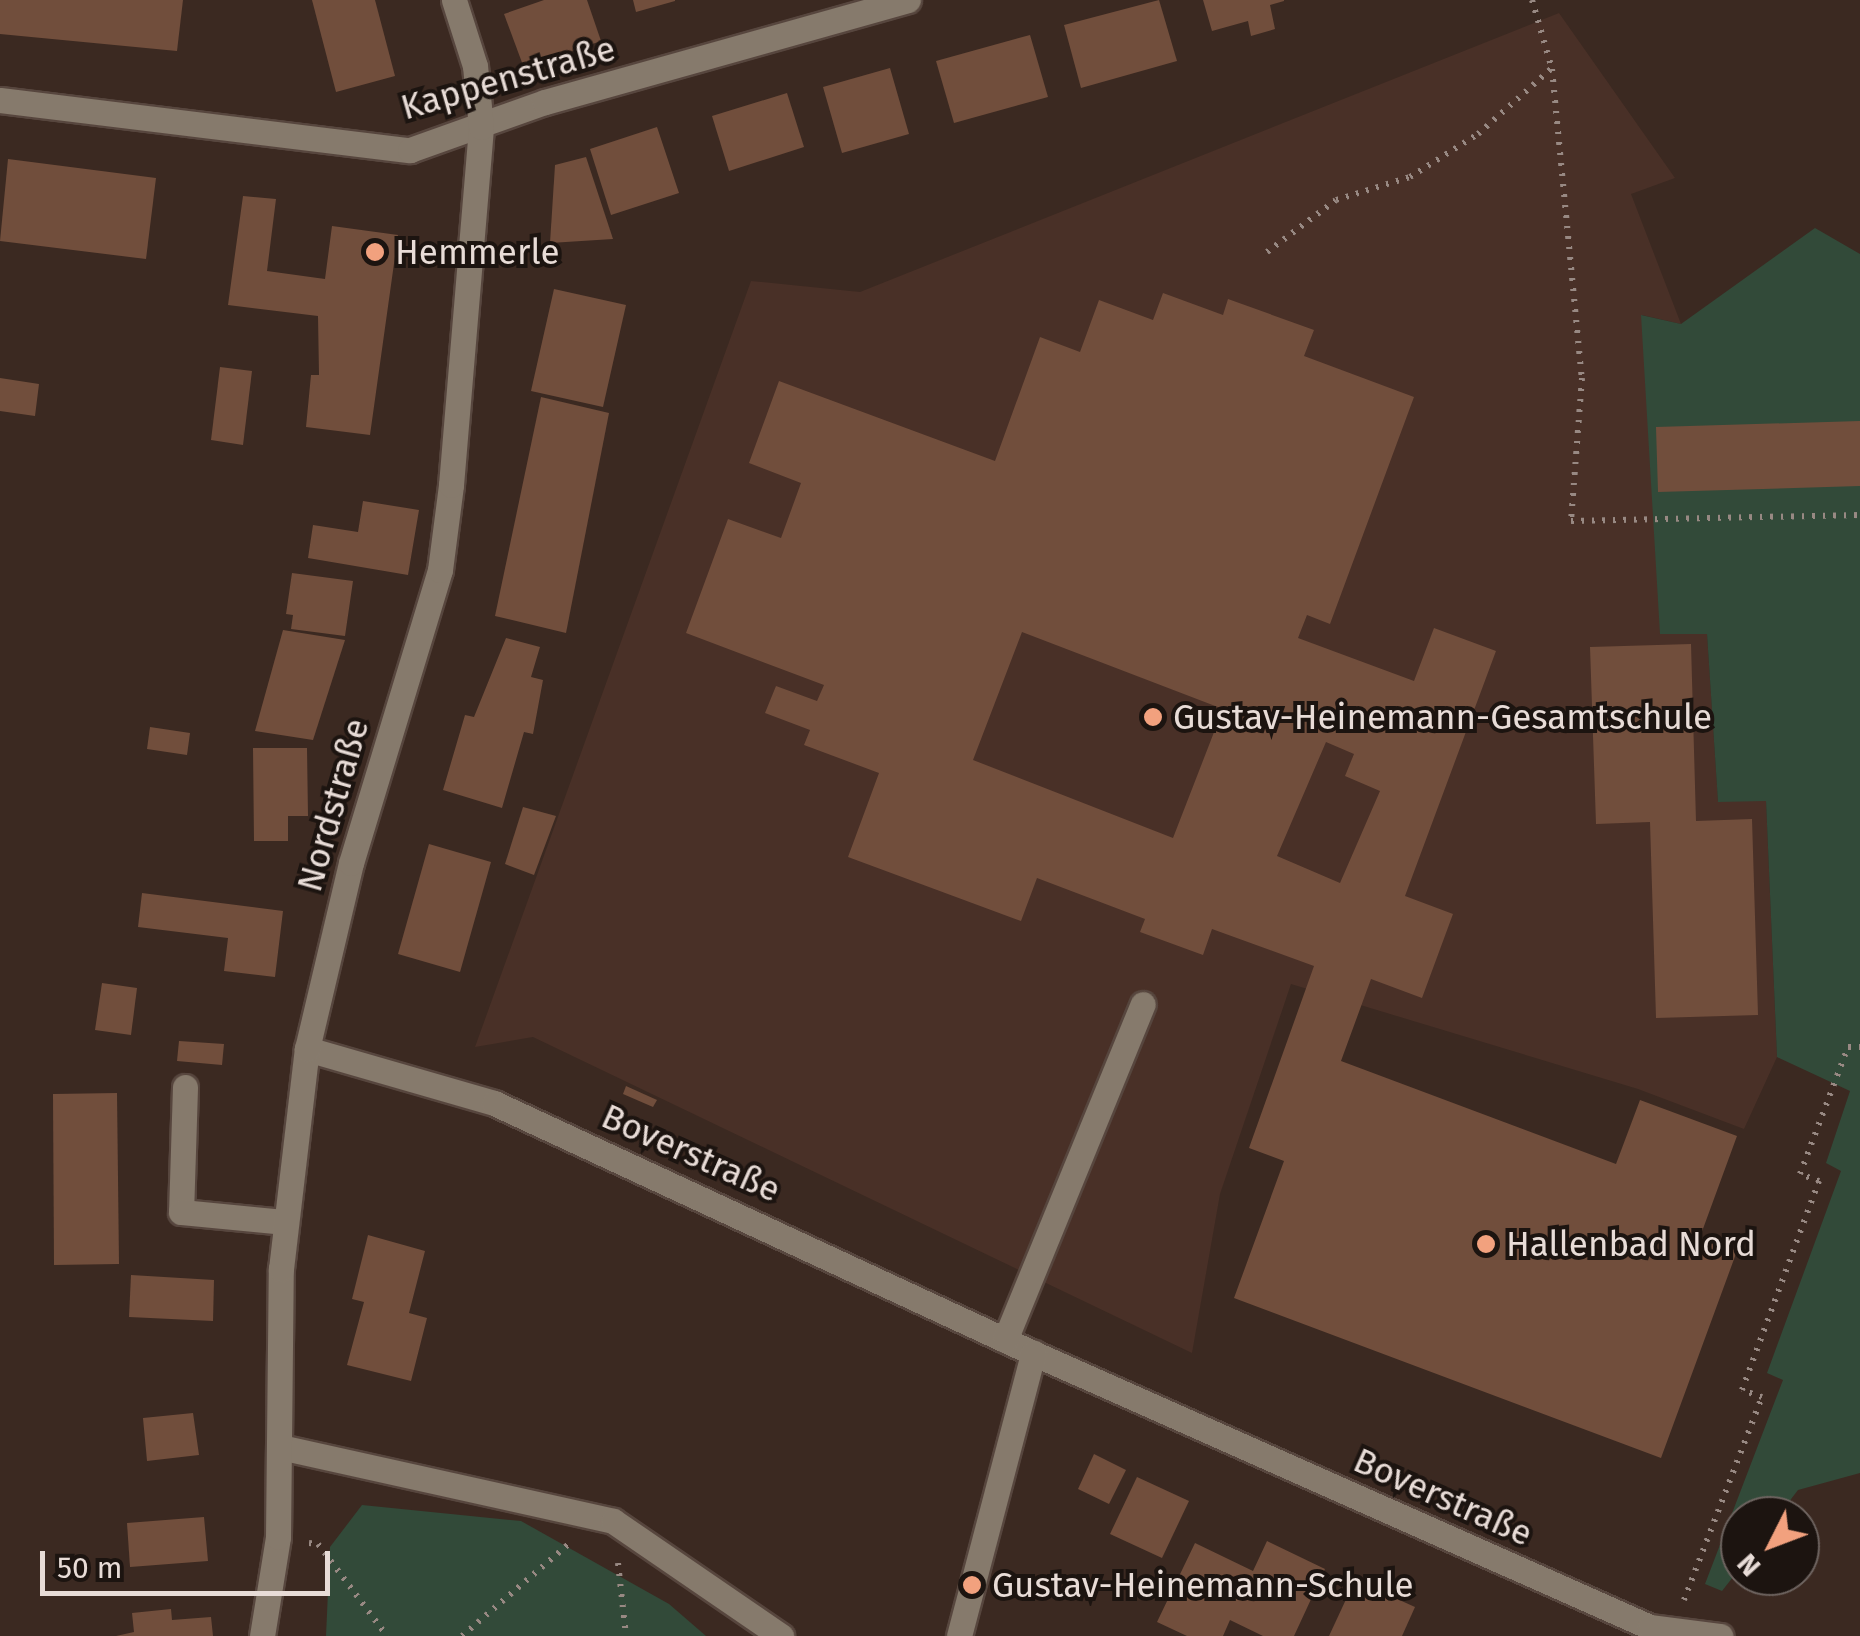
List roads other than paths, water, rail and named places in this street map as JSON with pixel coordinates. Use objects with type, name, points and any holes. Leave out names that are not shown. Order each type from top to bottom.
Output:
[{"type":"street","name":"Nordstraße","points":[[262,1636],[278,1536],[284,1222],[307,1049],[351,862],[440,570],[478,213],[481,127],[474,66],[454,0]]},
{"type":"street","name":"Kappenstraße","points":[[0,100],[410,150],[545,102],[880,4],[908,0]]},
{"type":"street","points":[[1005,1340],[1143,1004]]},
{"type":"street","name":"Boverstraße","points":[[307,1049],[494,1103],[1033,1354],[1671,1634],[1720,1636]]},
{"type":"street","points":[[184,1087],[181,1212],[284,1222]]},
{"type":"street","points":[[959,1636],[1033,1354]]},
{"type":"street","points":[[280,1447],[608,1519],[781,1636]]},
{"type":"place","name":"Hemmerle","points":[[375,252]]},
{"type":"place","name":"Gustav-Heinemann-Gesamtschule","points":[[1153,717]]},
{"type":"place","name":"Hallenbad Nord","points":[[1486,1244]]},
{"type":"place","name":"Gustav-Heinemann-Schule","points":[[972,1585]]}]
